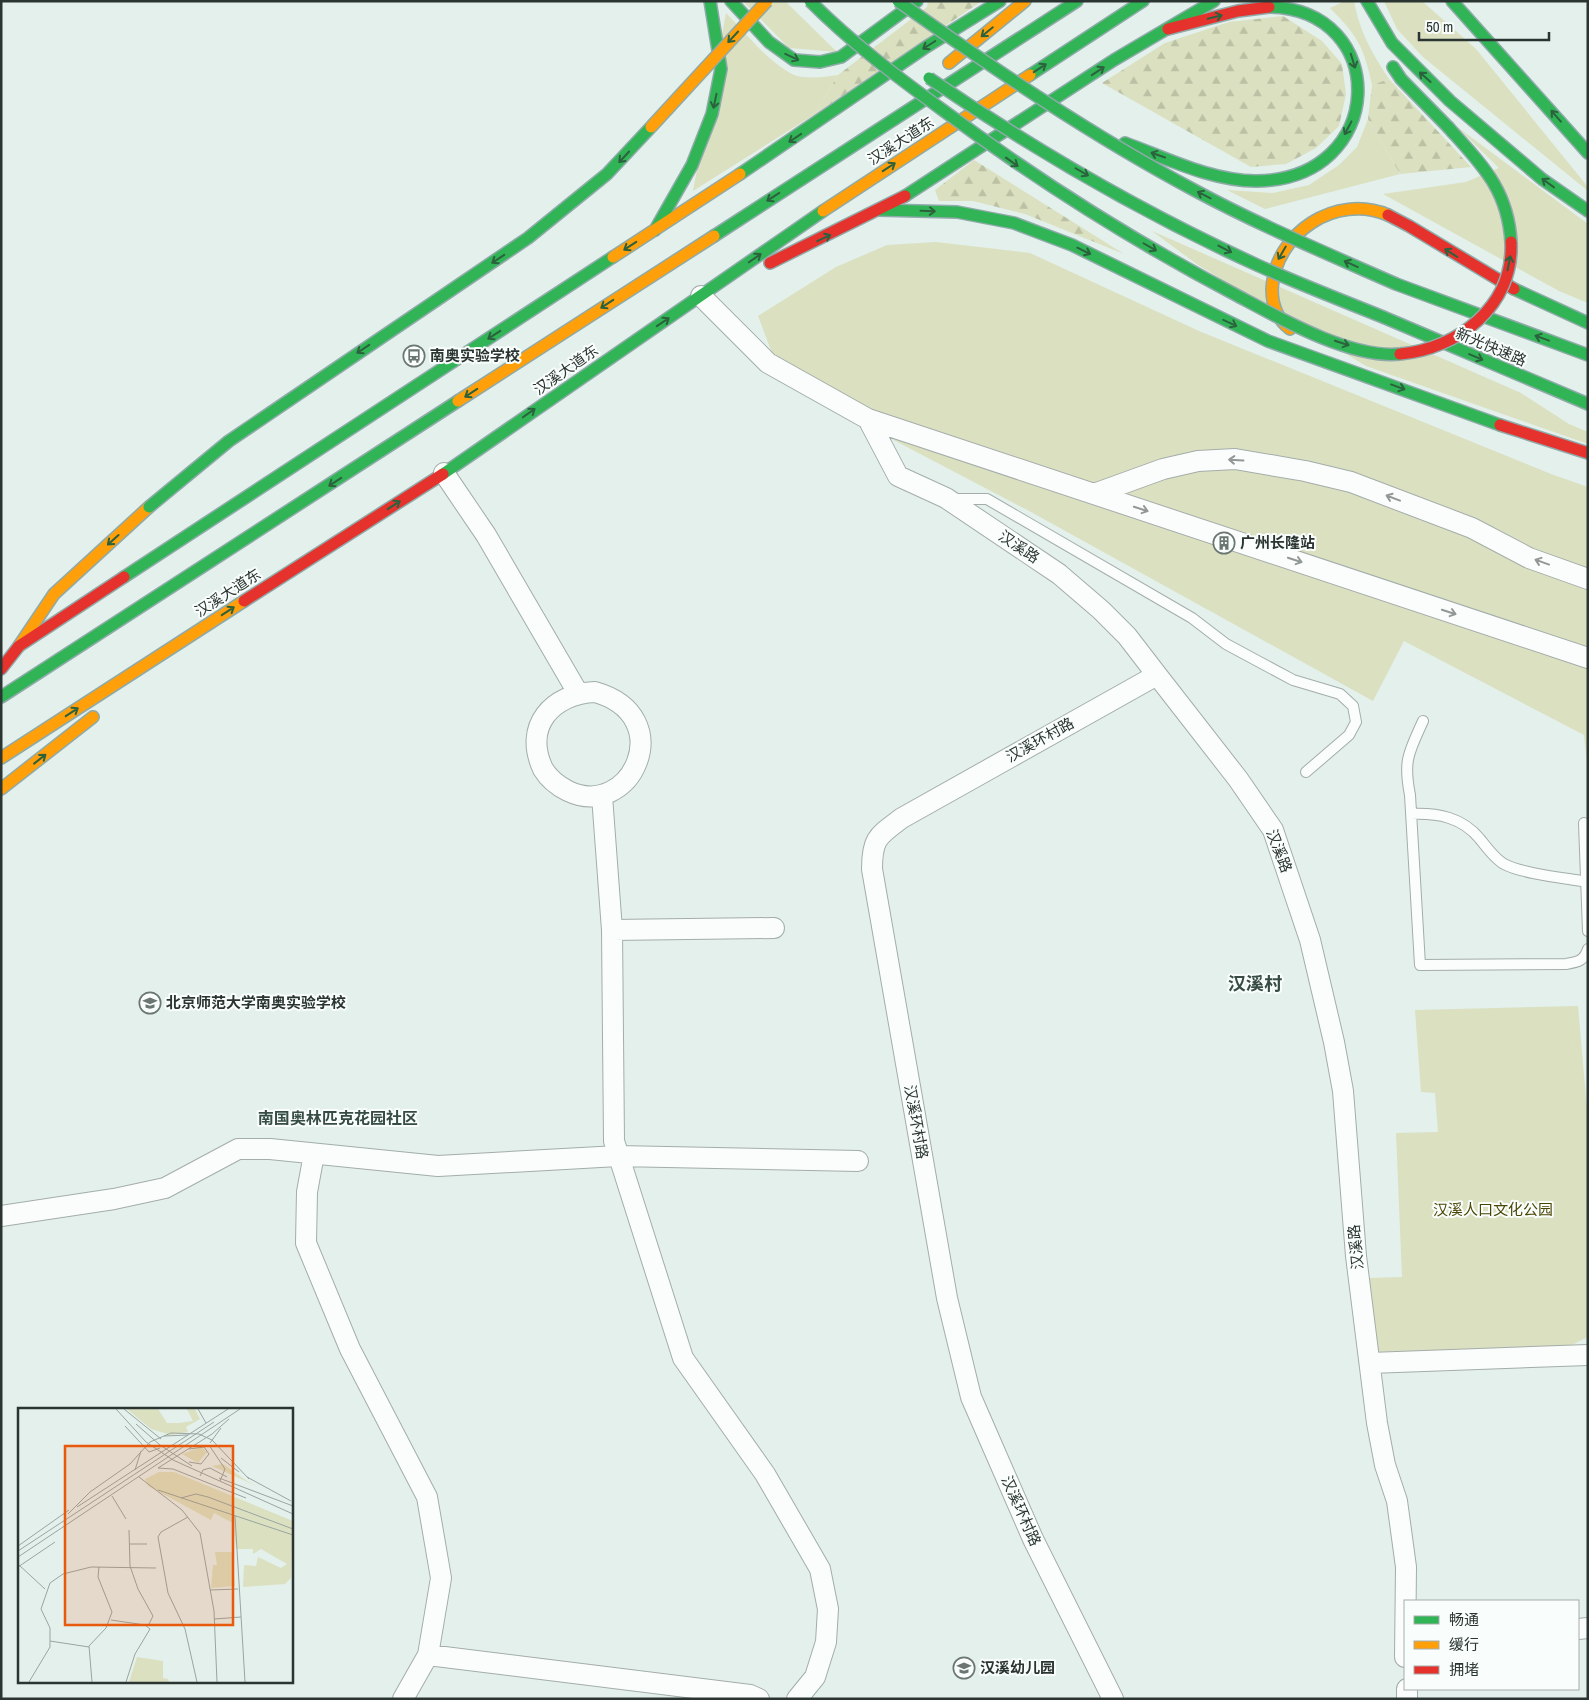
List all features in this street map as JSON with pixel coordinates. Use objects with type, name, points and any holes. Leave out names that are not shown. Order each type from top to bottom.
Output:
[{"type":"main road","points":[[654,230],[679,191],[701,149],[714,107],[721,71],[715,22],[710,1]]},
{"type":"main road","points":[[731,1],[769,42],[794,60],[820,62],[841,57],[917,1]]},
{"type":"main road","points":[[21,623],[149,507],[229,441],[528,238],[607,174],[767,1]]},
{"type":"main road","points":[[810,1],[868,55],[900,81],[1024,171],[1199,276],[1284,321],[1316,335],[1371,353],[1409,354],[1427,351],[1463,336],[1488,312],[1506,278],[1512,248],[1508,218],[1500,195],[1484,166],[1402,79],[1388,60]]},
{"type":"main road","points":[[822,1],[845,18]]},
{"type":"main road","points":[[898,1],[992,68],[1100,134],[1210,173],[1254,181],[1286,178],[1318,164],[1337,149],[1352,123],[1358,102],[1359,82],[1349,48],[1334,30],[1308,14],[1279,7],[1249,8],[1168,29]]},
{"type":"main road","points":[[19,646],[769,155],[926,47],[1000,1]]},
{"type":"main road","points":[[829,160],[1025,1]]},
{"type":"main road","name":"汉溪大道东","points":[[1,697],[1077,1]]},
{"type":"main road","name":"汉溪大道东","points":[[1,758],[444,473],[866,181],[1144,1]]},
{"type":"main road","points":[[701,296],[896,202],[1114,60],[1214,1]]},
{"type":"main road","points":[[1365,1],[1366,18],[1371,31]]},
{"type":"main road","points":[[1365,1],[1392,43],[1405,58],[1450,100],[1542,179],[1588,211]]},
{"type":"main road","points":[[1455,4],[1588,153]]},
{"type":"main road","points":[[861,29],[876,40]]},
{"type":"main road","name":"新光快速路","points":[[892,52],[1023,138],[1132,201],[1241,257],[1588,404]]},
{"type":"main road","name":"新光快速路","points":[[1100,134],[1193,190],[1264,225],[1396,284],[1588,355]]},
{"type":"main road","points":[[1367,376],[1283,324],[1276,315],[1272,301],[1272,276],[1275,266],[1292,237],[1312,220],[1352,208],[1366,208],[1408,226],[1480,271],[1534,300],[1588,323]]},
{"type":"main road","points":[[879,210],[957,212],[1014,223],[1072,245],[1268,341],[1482,419],[1588,453]]},
{"type":"main road","points":[[1,668],[19,646],[54,594]]},
{"type":"main road","points":[[121,694],[187,638]]},
{"type":"main road","points":[[1,789],[99,712]]},
{"type":"street","points":[[701,296],[768,363],[868,418],[1588,658]]},
{"type":"street","name":"汉溪路","points":[[868,418],[898,476],[946,498],[1059,574],[1108,616],[1127,636],[1238,779],[1273,830],[1310,940],[1334,1042],[1343,1091],[1356,1256],[1377,1423],[1386,1465],[1398,1501],[1406,1567],[1406,1600]]},
{"type":"street","points":[[1094,494],[1163,469],[1198,461],[1235,459],[1279,466],[1351,482],[1472,528],[1529,558],[1588,579]]},
{"type":"street","points":[[444,473],[486,535],[578,693]]},
{"type":"street","name":"汉溪环村路","points":[[1113,1699],[1033,1539],[971,1398],[947,1298],[873,879],[872,849],[879,835],[902,818],[1157,675]]},
{"type":"street","points":[[595,692],[612,697],[626,707],[636,721],[641,738],[640,755],[634,771],[622,784],[602,796],[573,793],[558,786],[546,774],[538,758],[536,742],[540,725],[548,710],[562,699],[578,693],[595,692]]},
{"type":"street","points":[[602,796],[612,930],[614,1141],[683,1358],[764,1474],[820,1569],[828,1608],[826,1642],[815,1677],[797,1699]]},
{"type":"street","points":[[612,930],[774,928]]},
{"type":"street","points":[[1,1216],[114,1199],[166,1188],[238,1149],[270,1149],[438,1166],[618,1156],[858,1161]]},
{"type":"street","points":[[314,1154],[308,1192],[306,1243],[350,1349],[426,1497],[441,1578],[428,1655],[403,1699]]},
{"type":"street","points":[[1370,1363],[1588,1355]]},
{"type":"street","points":[[428,1655],[750,1695],[759,1699]]},
{"type":"lane","points":[[946,498],[987,499],[1192,618],[1226,644],[1293,680],[1340,694],[1353,706],[1356,722],[1349,735],[1306,772]]},
{"type":"lane","points":[[1423,721],[1406,758],[1405,773],[1411,814],[1420,965],[1566,964],[1579,962],[1586,956],[1588,949]]},
{"type":"lane","points":[[1411,814],[1432,813],[1450,816],[1475,834],[1504,864],[1516,869],[1587,882]]},
{"type":"lane","points":[[1584,823],[1588,931]]},
{"type":"green space","points":[[743,1],[785,1],[837,52],[789,48]]},
{"type":"green space","points":[[928,1],[982,1],[815,114],[838,75],[927,7]]},
{"type":"green space","points":[[1345,1],[1354,1],[1367,42],[1389,79],[1372,85],[1366,61],[1358,42],[1347,26],[1330,8]]},
{"type":"green space","points":[[1384,1],[1422,1],[1476,49],[1588,187],[1588,191],[1423,57],[1397,29]]},
{"type":"green space","points":[[726,13],[765,54],[792,74],[808,77],[838,75],[815,114],[693,191]]},
{"type":"green space","points":[[1283,16],[1322,41],[1342,64],[1346,94],[1339,126],[1316,148],[1286,164],[1251,167],[1102,83],[1165,43],[1229,22]]},
{"type":"green space","points":[[1389,79],[1471,167],[1400,174],[1368,119],[1372,85]]},
{"type":"green space","points":[[1368,119],[1400,174],[1265,209],[1227,190],[1273,193],[1309,185],[1339,165],[1357,147]]},
{"type":"green space","points":[[1456,126],[1588,224],[1588,303],[1559,291],[1383,194],[1466,182],[1499,168]]},
{"type":"green space","points":[[974,160],[1124,254],[1025,214],[973,201],[939,201],[935,190]]},
{"type":"green space","points":[[1152,231],[1521,393],[1569,424],[1588,432],[1588,444],[1366,366],[1198,265]]},
{"type":"green space","points":[[936,242],[1030,253],[1199,331],[1551,474],[1588,487],[1588,772],[1584,735],[1404,641],[1373,701],[1031,512],[783,382],[758,316],[836,267],[887,245]]},
{"type":"green space","name":"汉溪人口文化公园","points":[[1578,1006],[1588,1121],[1588,1337],[1570,1346],[1376,1352],[1369,1278],[1402,1277],[1396,1133],[1438,1132],[1435,1093],[1421,1092],[1415,1010]]},
{"type":"traffic: fast","points":[[655,230],[692,165],[712,114],[721,69],[710,1]]},
{"type":"traffic: fast","points":[[731,1],[769,42],[794,60],[820,62],[841,57],[917,1]]},
{"type":"traffic: fast","points":[[810,1],[858,45],[979,137],[1051,186],[1124,232],[1200,275],[1317,336],[1360,350],[1381,354],[1400,354]]},
{"type":"traffic: fast","points":[[898,1],[1043,100],[1156,169],[1243,215],[1396,284]]},
{"type":"traffic: fast","points":[[740,174],[926,47],[1000,1]]},
{"type":"traffic: fast","points":[[714,236],[1077,1]]},
{"type":"traffic: fast","points":[[1030,75],[1143,1]]},
{"type":"traffic: fast","points":[[905,196],[1114,60],[1214,1]]},
{"type":"traffic: fast","points":[[1367,1],[1392,43],[1450,101],[1542,179],[1588,211]]},
{"type":"traffic: fast","points":[[1452,1],[1588,153]]},
{"type":"traffic: fast","points":[[1125,143],[1206,173],[1239,180],[1256,181],[1299,173],[1331,154],[1350,126],[1358,94],[1353,63],[1337,35],[1309,15],[1269,7]]},
{"type":"traffic: fast","points":[[1393,67],[1401,79],[1448,127]]},
{"type":"traffic: fast","points":[[929,78],[1048,155],[1172,224],[1273,272],[1383,317]]},
{"type":"traffic: fast","points":[[149,507],[229,441],[528,238],[607,174],[651,127]]},
{"type":"traffic: fast","points":[[1448,127],[1491,178],[1505,207],[1511,242]]},
{"type":"traffic: fast","points":[[879,210],[957,212],[1014,223],[1072,245],[1268,341],[1500,425]]},
{"type":"traffic: fast","points":[[443,474],[823,211]]},
{"type":"traffic: fast","points":[[124,577],[613,257]]},
{"type":"traffic: fast","points":[[1396,284],[1588,355]]},
{"type":"traffic: fast","points":[[1514,289],[1588,323]]},
{"type":"traffic: fast","points":[[1383,317],[1588,404]]},
{"type":"traffic: fast","points":[[1,697],[458,401]]},
{"type":"traffic: slow","points":[[651,127],[767,1]]},
{"type":"traffic: slow","points":[[949,63],[1025,1]]},
{"type":"traffic: slow","points":[[823,211],[1030,75]]},
{"type":"traffic: slow","points":[[613,257],[740,174]]},
{"type":"traffic: slow","points":[[1290,329],[1276,311],[1272,289],[1276,269],[1284,251],[1296,235],[1312,223],[1329,214],[1348,209],[1368,210],[1388,215]]},
{"type":"traffic: slow","points":[[458,401],[714,236]]},
{"type":"traffic: slow","points":[[19,646],[54,594],[149,507]]},
{"type":"traffic: slow","points":[[1,758],[244,601]]},
{"type":"traffic: slow","points":[[1,789],[93,717]]},
{"type":"traffic: jam","points":[[1168,29],[1238,11],[1269,7]]},
{"type":"traffic: jam","points":[[770,263],[905,196]]},
{"type":"traffic: jam","points":[[1388,215],[1514,289]]},
{"type":"traffic: jam","points":[[1400,354],[1422,350],[1442,343],[1461,333],[1478,320],[1492,304],[1503,286],[1509,265],[1511,242]]},
{"type":"traffic: jam","points":[[1500,425],[1588,453]]},
{"type":"traffic: jam","points":[[244,601],[443,474]]},
{"type":"traffic: jam","points":[[1,669],[19,646],[124,577]]},
{"type":"place","name":"南奥实验学校","points":[[414,356]]},
{"type":"place","name":"广州长隆站","points":[[1224,543]]},
{"type":"place","name":"北京师范大学南奥实验学校","points":[[150,1003]]},
{"type":"place","name":"汉溪幼儿园","points":[[964,1668]]},
{"type":"district","name":"汉溪村","points":[[1255,984]]},
{"type":"district","name":"南国奥林匹克花园社区","points":[[338,1118]]}]
